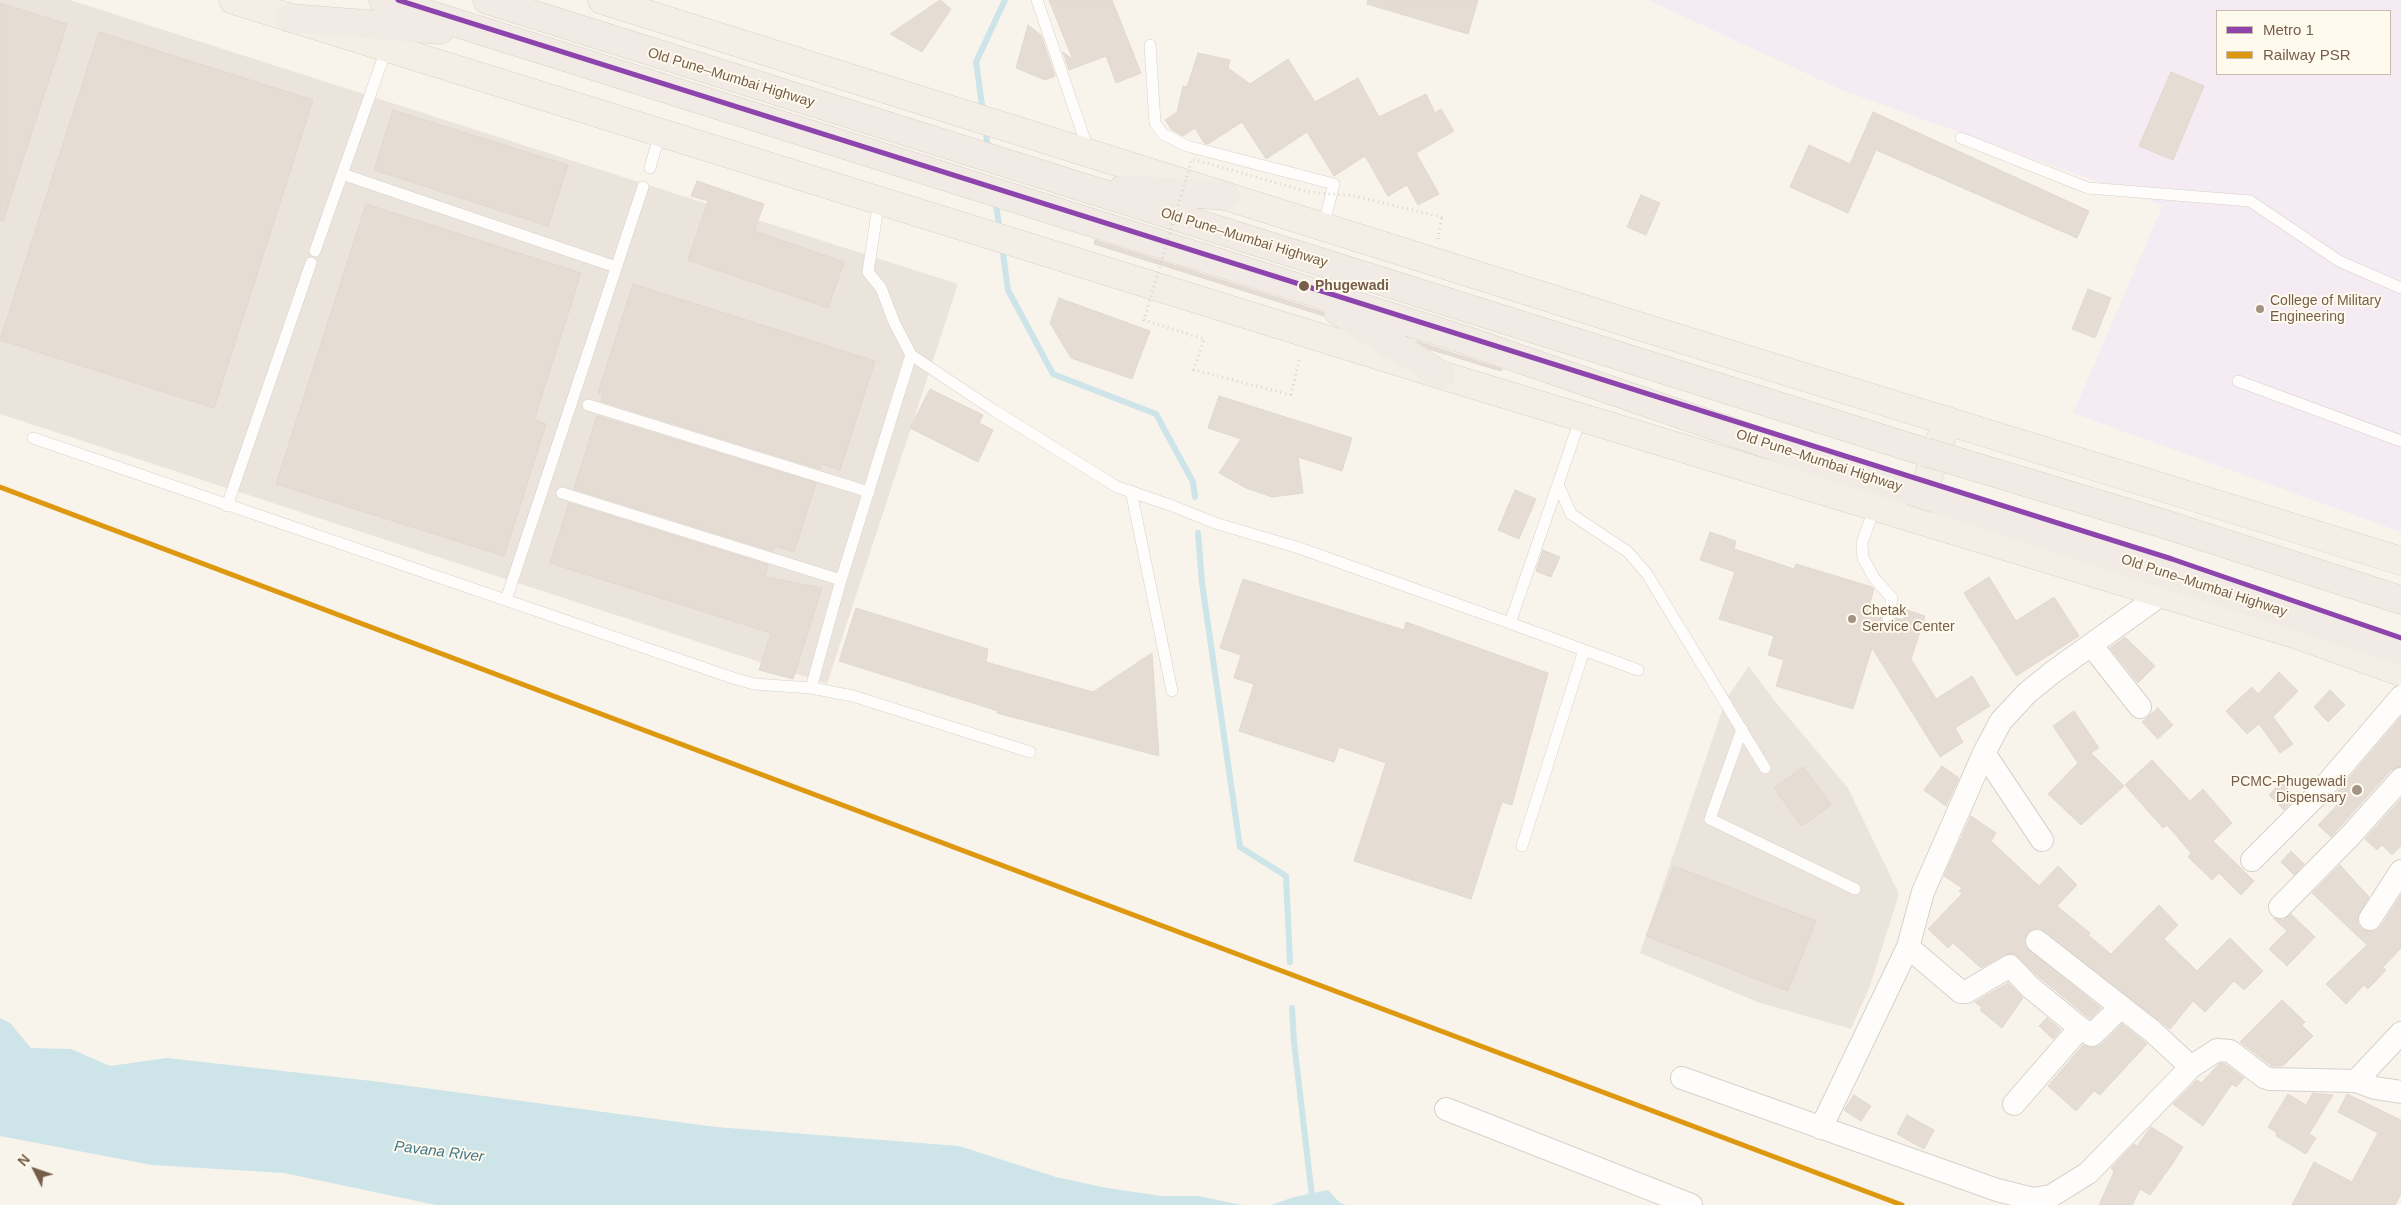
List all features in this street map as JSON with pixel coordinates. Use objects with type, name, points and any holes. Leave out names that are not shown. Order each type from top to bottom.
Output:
[{"type":"highway","points":[[383,0],[487,33]]},
{"type":"highway","name":"Old Pune–Mumbai Highway","points":[[487,0],[1937,456],[2170,526],[2401,600]]},
{"type":"highway","points":[[290,18],[487,33]]},
{"type":"highway","name":"Old Pune–Mumbai Highway","points":[[487,33],[1462,339],[1828,465],[2401,651]]},
{"type":"highway","points":[[1079,186],[1226,196]]},
{"type":"highway","points":[[1303,289],[1441,375]]},
{"type":"main road","points":[[233,0],[1441,375],[2295,634],[2401,672]]},
{"type":"main road","points":[[602,0],[2401,561]]},
{"type":"main road","points":[[1915,518],[1947,420]]},
{"type":"street","points":[[1821,1128],[1908,947],[1923,892],[1984,753],[2001,721],[2027,693],[2053,672],[2092,646],[2162,594]]},
{"type":"street","points":[[2092,646],[2140,707]]},
{"type":"street","points":[[2252,860],[2319,793],[2401,697]]},
{"type":"street","points":[[1984,753],[2042,840]]},
{"type":"street","points":[[2280,907],[2350,836],[2401,779]]},
{"type":"street","points":[[2370,919],[2401,871]]},
{"type":"street","points":[[2037,941],[2120,1008],[2152,1031],[2191,1067]]},
{"type":"street","points":[[1908,947],[1961,992],[1966,992],[2010,966],[2030,987],[2080,1028],[2092,1035],[2120,1008]]},
{"type":"street","points":[[2014,1104],[2080,1028]]},
{"type":"street","points":[[2356,1081],[2401,1033]]},
{"type":"street","points":[[1682,1078],[2014,1196],[2033,1199],[2051,1196],[2088,1173],[2191,1067],[2217,1050],[2224,1049],[2238,1056],[2264,1077],[2270,1079],[2356,1081],[2375,1088],[2401,1092]]},
{"type":"street","points":[[1446,1109],[1691,1205]]},
{"type":"lane","points":[[1037,0],[1089,153]]},
{"type":"lane","points":[[1150,45],[1155,123],[1163,134],[1187,146],[1334,184],[1323,226]]},
{"type":"lane","points":[[316,251],[386,48]]},
{"type":"lane","points":[[650,168],[660,133]]},
{"type":"lane","points":[[1961,138],[2088,188],[2250,201],[2339,260],[2401,288]]},
{"type":"lane","points":[[342,174],[616,267]]},
{"type":"lane","points":[[506,600],[644,187]]},
{"type":"lane","points":[[879,200],[868,272],[881,288],[894,322],[911,355],[992,410],[1118,487],[1215,523],[1299,548],[1638,670]]},
{"type":"lane","points":[[227,506],[311,263]]},
{"type":"lane","points":[[811,688],[841,580],[870,492],[911,355]]},
{"type":"lane","points":[[2238,381],[2401,441]]},
{"type":"lane","points":[[588,405],[870,492]]},
{"type":"lane","points":[[1510,623],[1581,417]]},
{"type":"lane","points":[[33,438],[733,678],[767,686],[811,688],[854,696],[1030,752]]},
{"type":"lane","points":[[1558,484],[1571,514],[1628,552],[1646,574],[1765,768]]},
{"type":"lane","points":[[1131,491],[1172,692]]},
{"type":"lane","points":[[562,493],[841,580]]},
{"type":"lane","points":[[1875,506],[1862,543],[1863,558],[1874,578],[1892,598],[1888,619]]},
{"type":"lane","points":[[1522,846],[1584,650]]},
{"type":"lane","points":[[1742,729],[1710,819],[1855,889]]},
{"type":"path","points":[[1306,333],[1291,394],[1194,370],[1204,338],[1144,320],[1192,159],[1308,192],[1354,196],[1442,217]]},
{"type":"shaded area","points":[[0,0],[70,0],[958,284],[827,684],[0,414]]},
{"type":"shaded area","name":"College of Military Engineering","points":[[1648,0],[2401,0],[2401,532],[2073,413],[2163,205],[1844,91]]},
{"type":"shaded area","points":[[1749,666],[1773,699],[1848,788],[1899,894],[1870,986],[1851,1029],[1757,1002],[1640,953],[1726,699]]},
{"type":"water","name":"Pavana River","points":[[0,1018],[10,1023],[31,1048],[71,1049],[110,1066],[167,1058],[372,1081],[716,1127],[959,1146],[1056,1177],[1107,1188],[1161,1196],[1198,1196],[1242,1205],[436,1205],[284,1173],[152,1165],[0,1136]]},
{"type":"water","points":[[1328,1190],[1339,1202],[1346,1205],[1271,1205],[1294,1197]]},
{"type":"building","points":[[940,0],[951,9],[922,52],[890,34]]},
{"type":"building","points":[[1049,0],[1112,0],[1141,73],[1116,83],[1106,56],[1069,70],[1063,52],[1073,60]]},
{"type":"building","points":[[1368,0],[1478,0],[1468,34],[1367,4]]},
{"type":"building","points":[[0,3],[67,24],[3,221],[0,220]]},
{"type":"building","points":[[1028,25],[1041,35],[1055,76],[1045,80],[1016,68]]},
{"type":"building","points":[[99,32],[313,100],[214,408],[0,340]]},
{"type":"building","points":[[1198,53],[1230,60],[1228,68],[1250,84],[1288,59],[1315,102],[1358,78],[1379,117],[1426,94],[1435,113],[1441,109],[1454,131],[1416,153],[1439,194],[1418,205],[1407,185],[1388,196],[1365,156],[1334,176],[1307,132],[1266,159],[1242,122],[1208,144],[1204,143],[1195,128],[1183,136],[1172,130],[1165,120],[1177,112],[1183,86],[1187,87]]},
{"type":"building","points":[[2171,72],[2204,86],[2173,160],[2139,146]]},
{"type":"building","points":[[393,110],[568,165],[548,226],[374,170]]},
{"type":"building","points":[[1873,112],[2089,211],[2077,238],[1876,150],[1848,213],[1790,187],[1809,145],[1850,164]]},
{"type":"building","points":[[697,181],[764,204],[754,231],[844,262],[828,308],[688,260],[708,201],[691,196]]},
{"type":"building","points":[[1641,195],[1660,203],[1646,235],[1627,227]]},
{"type":"building","points":[[366,204],[581,273],[534,420],[546,424],[504,556],[276,484]]},
{"type":"building","points":[[1095,240],[1323,312],[1324,316],[1094,244]]},
{"type":"building","points":[[633,284],[875,361],[840,470],[822,464],[820,469],[601,401],[603,395],[598,393]]},
{"type":"building","points":[[2088,289],[2111,298],[2095,338],[2072,329]]},
{"type":"building","points":[[1059,298],[1150,331],[1132,379],[1071,358],[1050,323]]},
{"type":"building","points":[[1416,341],[1502,369],[1501,371],[1428,349]]},
{"type":"building","points":[[930,389],[983,415],[979,423],[993,430],[978,462],[910,428]]},
{"type":"building","points":[[1219,396],[1352,438],[1342,471],[1298,457],[1303,493],[1272,497],[1246,488],[1219,473],[1241,439],[1208,428]]},
{"type":"building","points":[[597,416],[816,483],[794,552],[775,546],[773,551],[574,489]]},
{"type":"building","points":[[1515,490],[1536,499],[1519,539],[1498,530]]},
{"type":"building","points":[[569,503],[768,565],[765,577],[822,588],[793,679],[759,670],[771,633],[550,563]]},
{"type":"building","points":[[1710,532],[1736,541],[1734,549],[1794,569],[1796,564],[1872,587],[1874,589],[1868,609],[1881,613],[1881,622],[1886,626],[1893,624],[1896,618],[1903,620],[1907,610],[1925,616],[1911,659],[1936,699],[1972,676],[1990,706],[1955,728],[1963,742],[1940,757],[1872,648],[1853,709],[1776,686],[1784,660],[1768,655],[1774,636],[1719,619],[1735,572],[1700,560]]},
{"type":"building","points":[[1543,550],[1560,557],[1551,577],[1536,571]]},
{"type":"building","points":[[1989,577],[2016,621],[2054,597],[2079,636],[2016,676],[1964,593]]},
{"type":"building","points":[[1243,579],[1404,630],[1406,622],[1548,673],[1512,805],[1502,802],[1471,899],[1354,861],[1386,763],[1339,747],[1334,762],[1239,731],[1254,684],[1234,678],[1241,655],[1220,648]]},
{"type":"building","points":[[856,608],[988,649],[986,662],[1093,692],[1152,653],[1159,756],[997,713],[998,711],[839,661]]},
{"type":"building","points":[[2125,637],[2155,666],[2138,683],[2110,648]]},
{"type":"building","points":[[2279,672],[2298,691],[2273,717],[2293,744],[2280,753],[2259,724],[2247,734],[2226,711],[2252,687],[2258,694]]},
{"type":"building","points":[[2330,690],[2345,705],[2328,722],[2314,707]]},
{"type":"building","points":[[2158,708],[2173,725],[2158,739],[2142,722]]},
{"type":"building","points":[[2074,711],[2099,748],[2091,753],[2124,786],[2081,825],[2048,794],[2078,763],[2053,726]]},
{"type":"building","points":[[2401,717],[2401,766],[2391,770],[2331,837],[2318,825],[2344,798],[2338,791]]},
{"type":"building","points":[[2152,760],[2190,801],[2203,789],[2232,823],[2213,841],[2254,881],[2241,895],[2219,873],[2212,880],[2188,857],[2191,853],[2167,825],[2163,828],[2125,785]]},
{"type":"building","points":[[1942,766],[1959,778],[1946,806],[1924,790]]},
{"type":"building","points":[[1803,767],[1831,805],[1802,826],[1774,788]]},
{"type":"building","points":[[2281,782],[2296,797],[2284,810],[2269,795]]},
{"type":"building","points":[[2401,799],[2401,846],[2392,855],[2382,845],[2377,850],[2365,839]]},
{"type":"building","points":[[1971,816],[1996,833],[1991,841],[2039,886],[2058,866],[2077,885],[2057,906],[2090,933],[2088,935],[2111,954],[2159,905],[2178,925],[2164,939],[2197,971],[2230,938],[2263,971],[2244,990],[2234,981],[2205,1012],[2193,1001],[2170,1029],[2039,928],[2027,933],[2024,940],[2025,946],[2101,1008],[2090,1019],[2039,977],[2015,954],[2004,955],[1981,968],[1953,943],[1948,948],[1928,929],[1962,894],[1959,891],[1962,888],[1944,876]]},
{"type":"building","points":[[2291,851],[2304,864],[2294,875],[2281,862]]},
{"type":"building","points":[[2340,865],[2369,897],[2357,918],[2358,925],[2363,930],[2376,931],[2401,895],[2401,948],[2383,967],[2386,970],[2368,989],[2364,985],[2346,1004],[2326,984],[2367,945],[2312,893]]},
{"type":"building","points":[[1674,866],[1816,921],[1788,991],[1646,936]]},
{"type":"building","points":[[2291,914],[2315,937],[2287,966],[2269,949],[2287,931],[2273,918],[2283,920]]},
{"type":"building","points":[[2008,983],[2023,998],[2002,1028],[1980,1010],[1982,1008],[1975,1002]]},
{"type":"building","points":[[2282,1000],[2305,1022],[2302,1025],[2313,1036],[2283,1066],[2272,1066],[2240,1042]]},
{"type":"building","points":[[2047,1018],[2061,1030],[2053,1039],[2039,1026]]},
{"type":"building","points":[[2122,1024],[2147,1044],[2100,1095],[2094,1091],[2076,1111],[2048,1086],[2083,1045],[2093,1048],[2101,1045]]},
{"type":"building","points":[[2220,1063],[2225,1064],[2244,1078],[2236,1087],[2232,1084],[2203,1126],[2173,1104],[2197,1080],[2201,1083]]},
{"type":"building","points":[[2313,1093],[2333,1095],[2309,1134],[2316,1138],[2306,1154],[2276,1136],[2277,1133],[2268,1127],[2288,1094],[2306,1105]]},
{"type":"building","points":[[2347,1094],[2401,1120],[2401,1194],[2395,1205],[2292,1205],[2314,1162],[2352,1182],[2378,1133],[2338,1112]]},
{"type":"building","points":[[1854,1095],[1871,1106],[1861,1121],[1844,1110]]},
{"type":"building","points":[[1907,1115],[1934,1130],[1924,1149],[1897,1134]]},
{"type":"building","points":[[2151,1127],[2183,1147],[2173,1163],[2150,1195],[2140,1189],[2132,1205],[2099,1205],[2114,1172],[2111,1168],[2134,1144],[2137,1146]]},
{"type":"waterway","points":[[983,112],[976,62],[1005,0]]},
{"type":"waterway","points":[[985,127],[988,149]]},
{"type":"waterway","points":[[995,199],[1000,231]]},
{"type":"waterway","points":[[1002,246],[1008,290],[1053,374],[1156,414],[1193,482],[1195,497]]},
{"type":"waterway","points":[[1198,533],[1202,583],[1240,847],[1286,876],[1290,962]]},
{"type":"waterway","points":[[1292,1008],[1294,1042],[1313,1205]]},
{"type":"metro line","name":"1","points":[[398,0],[2172,559],[2401,638]]},
{"type":"rail line","name":"PSR","points":[[0,487],[1902,1205]]},
{"type":"place","name":"Phugewadi","points":[[1304,286]]},
{"type":"place","name":"College of Military Engineering","points":[[2260,309]]},
{"type":"place","name":"Chetak Service Center","points":[[1852,619]]},
{"type":"place","name":"PCMC-Phugewadi Dispensary","points":[[2357,790]]}]
